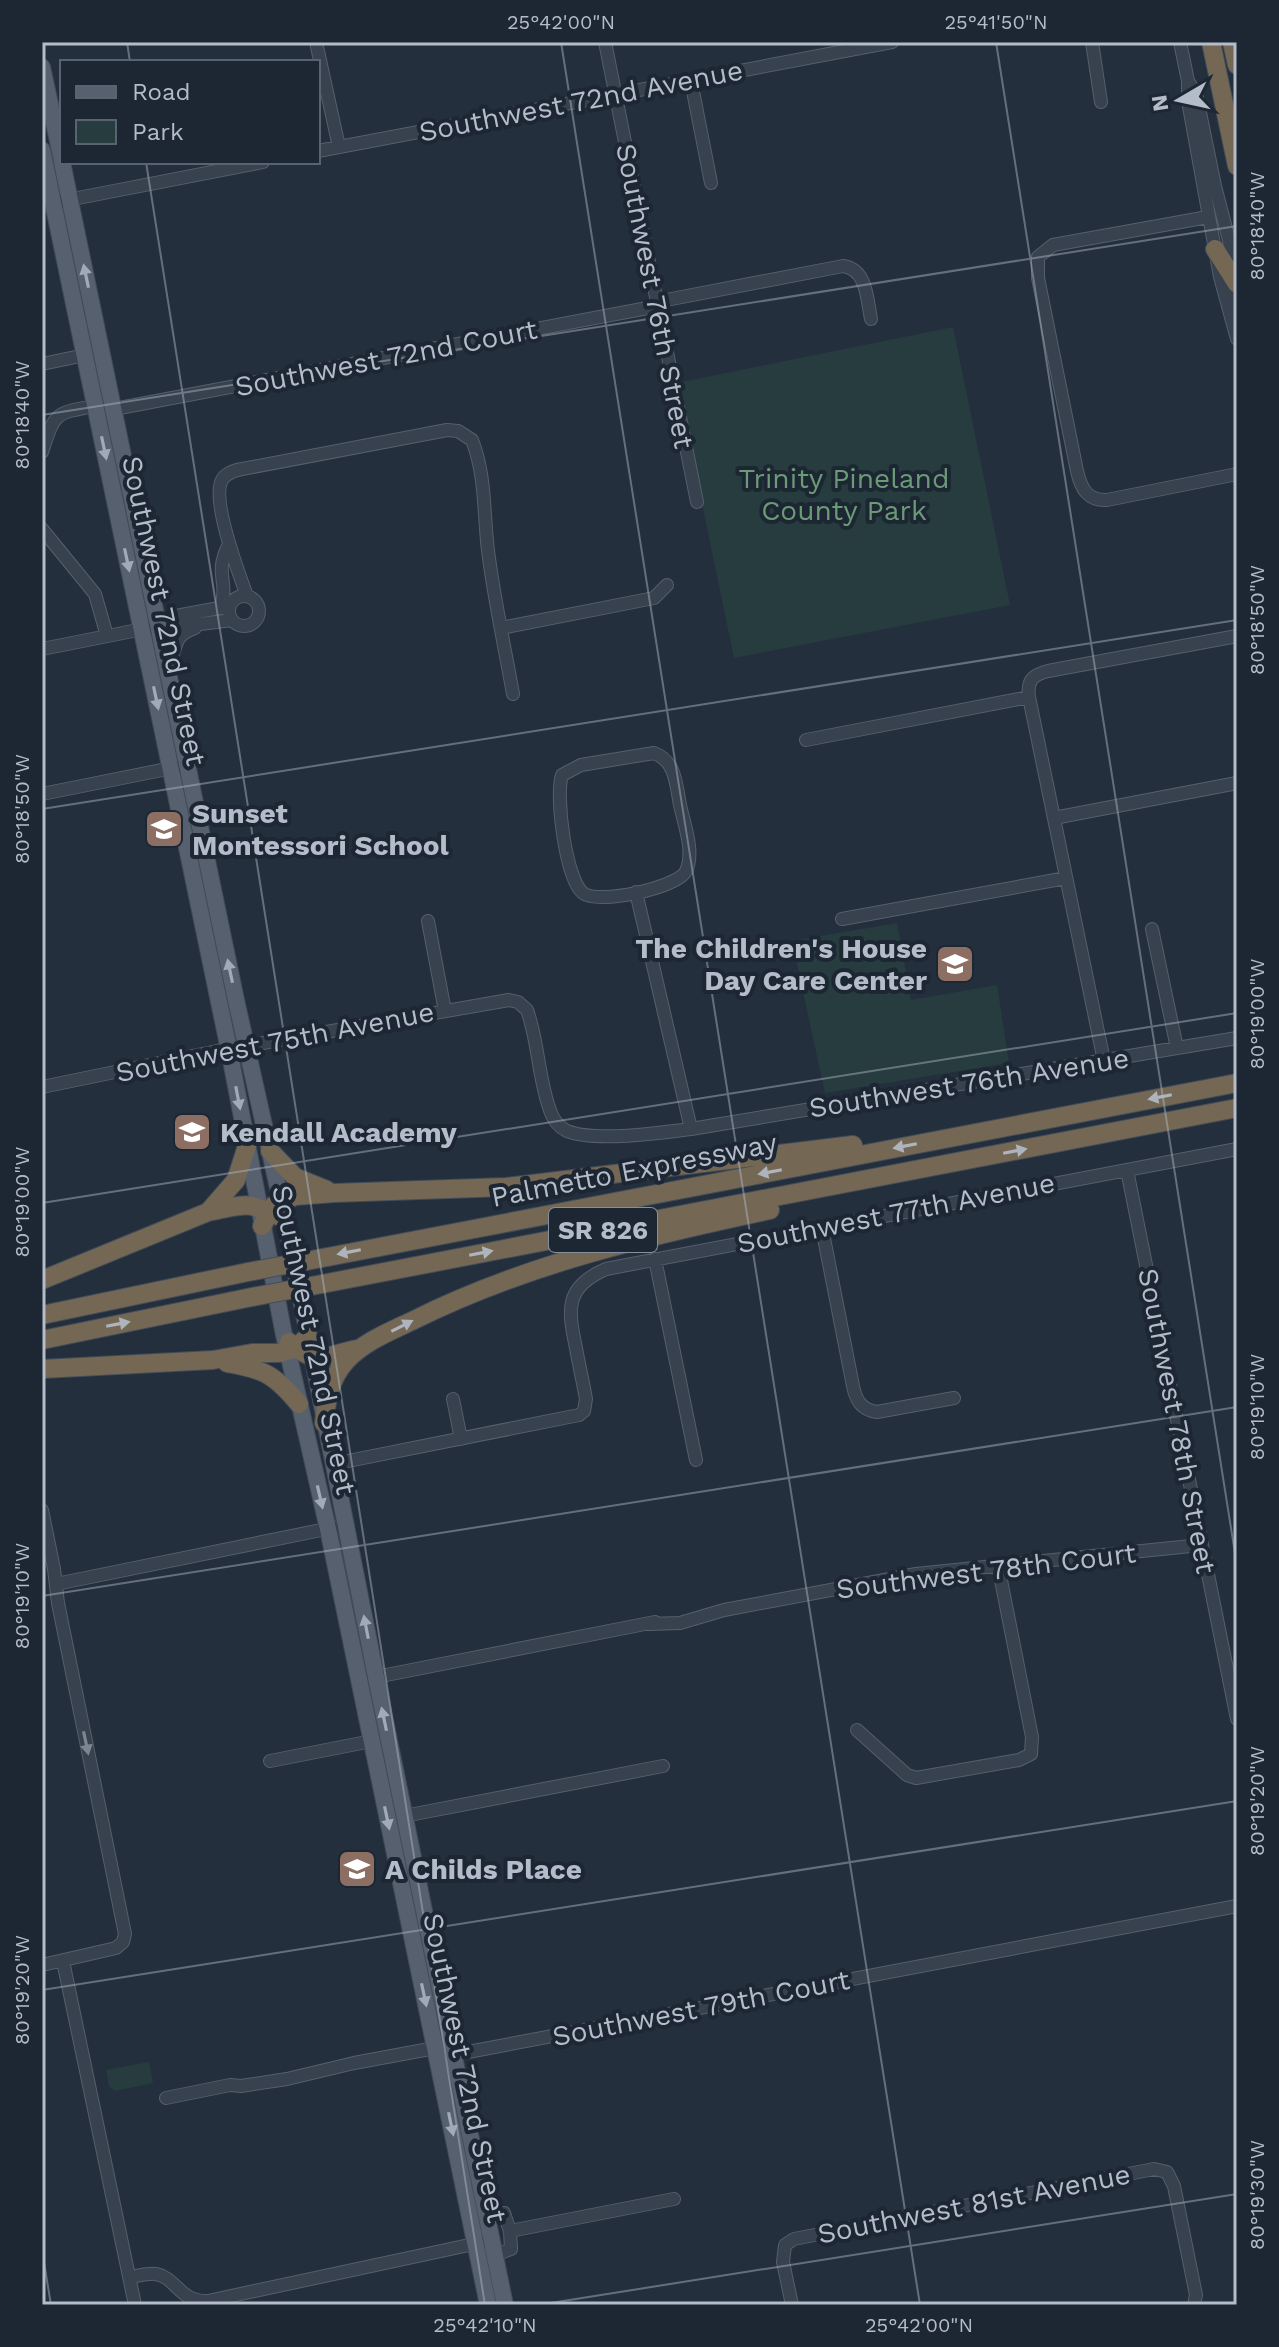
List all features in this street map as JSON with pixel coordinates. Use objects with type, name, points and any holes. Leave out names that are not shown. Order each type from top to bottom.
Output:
[{"type":"highway","points":[[1211,42],[1237,166]]},
{"type":"highway","points":[[1232,42],[1237,65]]},
{"type":"highway","points":[[1215,249],[1237,277]]},
{"type":"highway","name":"Palmetto Expressway","points":[[42,1315],[248,1272],[1237,1083]]},
{"type":"highway","name":"Palmetto Expressway","points":[[42,1340],[1237,1108]]},
{"type":"highway","points":[[42,1280],[208,1212],[241,1204],[271,1212],[334,1193],[506,1187],[859,1145],[874,1152]]},
{"type":"highway","points":[[208,1212],[236,1180],[247,1146]]},
{"type":"highway","points":[[270,1151],[301,1181],[334,1193]]},
{"type":"highway","points":[[42,1369],[213,1360],[298,1346],[330,1358],[359,1349],[429,1313],[567,1260],[641,1238],[840,1195],[883,1177]]},
{"type":"highway","points":[[324,1423],[327,1394],[332,1382],[359,1349]]},
{"type":"highway","points":[[213,1360],[263,1371],[281,1383],[299,1404]]},
{"type":"main road","name":"Southwest 72nd Street","points":[[42,67],[60,152]]},
{"type":"main road","name":"Southwest 72nd Street","points":[[42,150],[116,418],[150,627],[167,666],[196,893],[237,1049],[270,1151],[271,1212],[298,1346],[299,1404],[328,1529],[404,1816],[487,2215],[488,2305]]},
{"type":"main road","name":"Southwest 72nd Street","points":[[61,164],[55,202],[95,406],[150,627],[179,766],[213,889],[237,1049],[247,1146],[271,1212],[298,1346],[324,1423],[345,1525],[367,1678],[372,1741],[435,2048],[505,2305]]},
{"type":"main road","points":[[95,406],[116,418]]},
{"type":"main road","points":[[196,893],[213,889]]},
{"type":"main road","points":[[313,1467],[333,1464]]},
{"type":"street","name":"Southwest 76th Street","points":[[605,42],[697,502]]},
{"type":"street","name":"Southwest 72nd Avenue","points":[[320,151],[892,42]]},
{"type":"street","points":[[1180,42],[1208,217],[1226,306],[1237,339]]},
{"type":"street","points":[[1090,44],[1101,102]]},
{"type":"street","points":[[320,60],[339,147]]},
{"type":"street","points":[[691,81],[711,183]]},
{"type":"street","points":[[1188,81],[1197,98],[1237,277],[1233,321]]},
{"type":"street","points":[[55,202],[253,164]]},
{"type":"street","points":[[1208,217],[1058,244],[1038,257],[1039,285],[1077,471],[1082,488],[1089,496],[1107,500],[1237,474]]},
{"type":"street","name":"Southwest 72nd Court","points":[[116,418],[835,267],[850,267],[859,273],[864,282],[871,319]]},
{"type":"street","points":[[42,364],[85,355]]},
{"type":"street","points":[[42,452],[53,421],[59,414],[95,406]]},
{"type":"street","points":[[228,546],[220,565],[225,606],[232,620],[243,626],[257,618],[257,605],[247,596],[228,546],[219,489],[224,477],[230,472],[447,430],[458,431],[472,440],[475,448],[484,492],[488,556],[513,694]]},
{"type":"street","points":[[42,529],[95,594],[107,636]]},
{"type":"street","points":[[220,565],[236,562]]},
{"type":"street","points":[[501,628],[654,598],[667,585]]},
{"type":"street","points":[[150,627],[176,616],[225,606],[236,598],[247,596]]},
{"type":"street","points":[[42,649],[150,627],[232,620]]},
{"type":"street","points":[[167,666],[179,638],[201,624]]},
{"type":"street","points":[[1104,1061],[1029,697],[1031,679],[1048,671],[1237,636]]},
{"type":"street","points":[[806,740],[1029,697]]},
{"type":"street","points":[[636,754],[658,754],[668,763],[673,773],[688,844],[688,867],[682,878],[674,882],[636,892],[594,898],[583,894],[578,888],[572,875],[561,819],[559,797],[561,778],[566,771],[636,754]]},
{"type":"street","points":[[42,794],[179,766]]},
{"type":"street","points":[[1054,818],[1237,783]]},
{"type":"street","points":[[842,919],[1066,878]]},
{"type":"street","points":[[636,892],[691,1129]]},
{"type":"street","points":[[428,921],[445,1011]]},
{"type":"street","points":[[1152,929],[1177,1048]]},
{"type":"street","name":"Southwest 76th Avenue","points":[[509,1000],[518,1002],[527,1010],[552,1116],[561,1128],[593,1135],[691,1129],[1237,1038]]},
{"type":"street","name":"Southwest 75th Avenue","points":[[42,1087],[509,1000]]},
{"type":"street","name":"Southwest 77th Avenue","points":[[461,1439],[570,1418],[584,1411],[586,1399],[571,1321],[571,1303],[576,1291],[592,1276],[606,1269],[1237,1149]]},
{"type":"street","name":"Southwest 78th Street","points":[[1127,1170],[1237,1719]]},
{"type":"street","points":[[822,1228],[854,1391],[859,1403],[867,1410],[882,1412],[954,1398]]},
{"type":"street","points":[[655,1259],[696,1460]]},
{"type":"street","points":[[333,1464],[461,1439],[453,1399]]},
{"type":"street","points":[[42,1510],[70,1667],[124,1924],[123,1942],[116,1948],[42,1965]]},
{"type":"street","points":[[56,1584],[345,1525]]},
{"type":"street","name":"Southwest 78th Court","points":[[367,1678],[648,1624],[709,1609],[724,1610],[903,1576],[1201,1545]]},
{"type":"street","points":[[857,1730],[904,1773],[919,1779],[1019,1760],[1031,1754],[1032,1737],[998,1565]]},
{"type":"street","points":[[270,1761],[372,1741]]},
{"type":"street","points":[[404,1816],[663,1766]]},
{"type":"street","name":"Southwest 79th Court","points":[[454,2055],[1237,1906]]},
{"type":"street","points":[[63,1961],[135,2305]]},
{"type":"street","points":[[166,2098],[230,2085],[287,2079],[435,2048],[454,2055]]},
{"type":"street","name":"Southwest 81st Avenue","points":[[792,2305],[783,2262],[785,2245],[802,2236],[1150,2170],[1164,2170],[1170,2175],[1174,2186],[1196,2295],[1194,2305]]},
{"type":"street","points":[[510,2231],[674,2199]]},
{"type":"street","points":[[129,2277],[156,2274],[166,2278],[189,2299],[208,2301],[487,2246],[511,2249],[510,2231],[504,2213],[487,2215]]},
{"type":"green space","name":"Trinity Pineland County Park","points":[[953,327],[1010,605],[734,658],[677,383]]},
{"type":"green space","points":[[897,923],[911,1000],[997,985],[1009,1063],[825,1093],[792,941]]},
{"type":"green space","points":[[149,2062],[153,2083],[115,2091],[109,2086],[106,2070]]},
{"type":"place","name":"Sunset Montessori School","points":[[164,829]]},
{"type":"place","name":"The Children's House Day Care Center","points":[[955,964]]},
{"type":"place","name":"Kendall Academy","points":[[192,1132]]},
{"type":"place","name":"A Childs Place","points":[[357,1869]]}]
